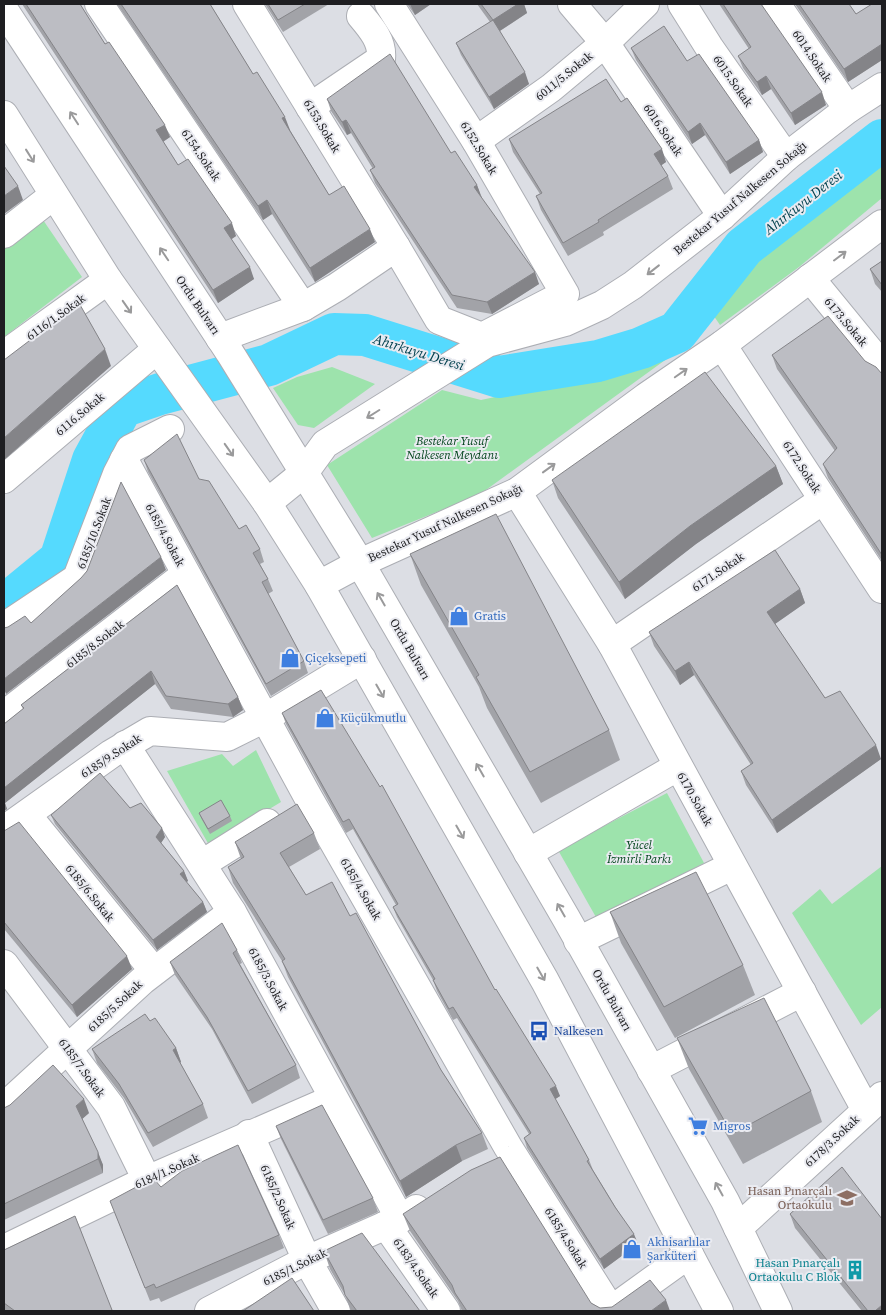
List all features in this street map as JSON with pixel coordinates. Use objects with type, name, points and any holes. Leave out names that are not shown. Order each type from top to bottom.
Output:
[{"type":"street","name":"6154.Sokak","points":[[98,4],[302,307]]},
{"type":"street","name":"6153.Sokak","points":[[247,4],[439,320],[482,337],[566,294]]},
{"type":"street","name":"6152.Sokak","points":[[390,4],[476,141],[566,294]]},
{"type":"street","name":"6016.Sokak","points":[[572,4],[605,43],[722,216]]},
{"type":"street","name":"6011/5.Sokak","points":[[476,141],[551,88],[605,43],[645,4]]},
{"type":"street","name":"6015.Sokak","points":[[682,4],[709,47],[786,157]]},
{"type":"street","name":"6014.Sokak","points":[[776,4],[848,109]]},
{"type":"street","name":"Ordu Bulvarı","points":[[4,10],[225,346],[360,563],[651,1070],[738,1228],[778,1311]]},
{"type":"street","points":[[310,107],[381,60],[381,46],[361,16]]},
{"type":"street","name":"Bestekar Yusuf Nalkesen Sokağı","points":[[267,504],[304,473],[325,444],[487,343],[565,322],[602,305],[633,285],[722,216],[786,157],[848,109],[882,87]]},
{"type":"street","points":[[4,115],[108,280],[267,504],[319,585],[545,981],[720,1311]]},
{"type":"street","points":[[4,234],[54,195]]},
{"type":"street","name":"Bestekar Yusuf Nalkesen Sokağı","points":[[319,585],[360,563],[516,492],[646,397],[722,345],[882,224]]},
{"type":"street","points":[[225,346],[337,287],[396,247]]},
{"type":"street","name":"6173.Sokak","points":[[810,278],[882,366]]},
{"type":"street","name":"6116/1.Sokak","points":[[4,355],[108,280]]},
{"type":"street","name":"6172.Sokak","points":[[722,345],[882,589]]},
{"type":"street","name":"6116.Sokak","points":[[4,479],[157,349]]},
{"type":"street","name":"6185/10.Sokak","points":[[4,627],[77,578],[130,449],[170,429]]},
{"type":"street","name":"6185/4.Sokak","points":[[124,460],[308,797],[513,1154],[610,1311]]},
{"type":"street","name":"6170.Sokak","points":[[516,492],[612,644],[677,767],[802,992],[874,1103]]},
{"type":"street","name":"6171.Sokak","points":[[612,644],[823,500]]},
{"type":"street","name":"6185/8.Sokak","points":[[4,715],[186,574]]},
{"type":"street","name":"6185/9.Sokak","points":[[4,830],[125,745],[150,731],[227,737],[265,718],[362,659]]},
{"type":"street","name":"6185/3.Sokak","points":[[125,745],[232,912],[332,1099],[393,1222]]},
{"type":"street","points":[[528,853],[677,767]]},
{"type":"street","points":[[202,864],[308,797]]},
{"type":"street","name":"6185/6.Sokak","points":[[27,815],[154,971]]},
{"type":"street","points":[[578,941],[732,866]]},
{"type":"street","name":"6185/5.Sokak","points":[[4,1107],[154,971],[232,912]]},
{"type":"street","name":"6185/7.Sokak","points":[[4,964],[111,1107],[147,1180]]},
{"type":"street","points":[[651,1070],[802,992]]},
{"type":"street","name":"6184/1.Sokak","points":[[4,1249],[147,1180],[332,1099]]},
{"type":"street","name":"6178/3.Sokak","points":[[738,1228],[874,1103]]},
{"type":"street","name":"6185/2.Sokak","points":[[250,1134],[306,1260],[336,1311]]},
{"type":"street","points":[[487,1166],[513,1154]]},
{"type":"street","name":"6185/1.Sokak","points":[[209,1311],[306,1260],[393,1222],[439,1194]]},
{"type":"street","name":"6183/4.Sokak","points":[[393,1222],[446,1311]]},
{"type":"street","points":[[610,1311],[689,1254]]},
{"type":"green space","points":[[882,155],[882,198],[799,267],[720,325],[711,312],[755,258],[835,188]]},
{"type":"green space","points":[[41,217],[82,277],[4,337],[4,249]]},
{"type":"green space","name":"Bestekar Yusuf Nalkesen Meydanı","points":[[674,342],[668,358],[479,495],[372,538],[327,465],[442,390],[481,400],[620,370]]},
{"type":"green space","points":[[332,367],[375,384],[314,428],[298,425],[273,388],[297,377]]},
{"type":"green space","points":[[256,750],[281,802],[209,845],[167,771],[222,754],[233,766]]},
{"type":"green space","name":"Yücel İzmirli Parkı","points":[[667,793],[704,863],[597,919],[558,850]]},
{"type":"green space","points":[[882,866],[882,1007],[861,1025],[792,913],[820,889],[832,904]]},
{"type":"building","points":[[26,4],[80,4],[105,44],[109,42],[165,125],[156,130],[178,165],[188,159],[232,223],[224,228],[250,267],[213,290]]},
{"type":"building","points":[[121,4],[210,4],[253,74],[257,72],[285,117],[282,118],[329,195],[344,186],[370,229],[310,268],[267,200],[258,206]]},
{"type":"building","points":[[268,4],[305,4],[278,20]]},
{"type":"building","points":[[481,4],[518,4],[493,20]]},
{"type":"building","points":[[723,4],[761,4],[822,92],[791,113],[766,76],[757,82],[738,56],[751,47]]},
{"type":"building","points":[[799,4],[849,4],[856,14],[872,4],[882,4],[882,44],[844,69]]},
{"type":"building","points":[[493,20],[525,72],[489,97],[456,43]]},
{"type":"building","points":[[664,26],[687,61],[699,54],[759,140],[726,162],[700,123],[688,132],[631,48]]},
{"type":"building","points":[[390,54],[451,153],[455,151],[477,185],[474,187],[535,272],[487,302],[452,295],[370,170],[375,167],[346,120],[342,122],[327,99]]},
{"type":"building","points":[[606,79],[621,102],[627,98],[662,149],[654,154],[668,176],[598,220],[599,222],[563,243],[536,196],[542,193],[509,139]]},
{"type":"building","points":[[4,166],[18,186],[4,196]]},
{"type":"building","points":[[882,261],[882,285],[870,269]]},
{"type":"building","points":[[79,303],[105,349],[4,438],[4,360]]},
{"type":"building","points":[[828,316],[865,361],[876,367],[882,374],[882,555],[823,464],[837,448],[772,355]]},
{"type":"building","points":[[705,372],[776,466],[690,526],[619,582],[552,480]]},
{"type":"building","points":[[177,434],[199,479],[209,481],[239,529],[246,525],[260,549],[253,553],[268,579],[262,582],[304,661],[266,684],[144,460]]},
{"type":"building","points":[[121,482],[161,557],[4,679],[4,628],[25,616],[31,623],[87,571]]},
{"type":"building","points":[[496,514],[609,730],[530,772],[476,677],[479,675],[410,554]]},
{"type":"building","points":[[775,550],[800,589],[767,612],[825,698],[840,691],[876,745],[772,820],[741,771],[753,763],[689,662],[675,671],[649,632]]},
{"type":"building","points":[[177,585],[238,697],[228,704],[166,696],[151,671],[4,788],[4,724],[24,708],[21,705]]},
{"type":"building","points":[[321,690],[380,787],[382,785],[495,990],[556,1086],[550,1089],[589,1160],[587,1161],[634,1234],[600,1259],[524,1138],[531,1133],[453,1007],[449,1009],[433,980],[435,979],[393,907],[398,904],[349,819],[343,822],[282,713]]},
{"type":"building","points":[[100,773],[130,808],[141,803],[162,828],[156,837],[184,871],[180,874],[203,902],[153,940],[51,815]]},
{"type":"building","points":[[221,800],[230,816],[208,829],[199,813]]},
{"type":"building","points":[[297,804],[314,833],[280,853],[306,895],[332,882],[350,916],[356,913],[441,1070],[482,1133],[456,1145],[400,1181],[282,961],[285,959],[228,867],[244,857],[235,842]]},
{"type":"building","points":[[19,822],[127,956],[72,1005],[4,922],[4,831]]},
{"type":"building","points":[[696,872],[743,965],[664,1007],[610,912]]},
{"type":"building","points":[[222,923],[237,950],[233,953],[296,1065],[248,1091],[207,1017],[170,962]]},
{"type":"building","points":[[764,998],[811,1091],[732,1134],[677,1038]]},
{"type":"building","points":[[145,1014],[150,1021],[155,1018],[176,1048],[173,1050],[203,1104],[148,1133],[119,1084],[92,1049]]},
{"type":"building","points":[[53,1065],[84,1099],[76,1106],[98,1152],[98,1159],[4,1204],[4,1108],[10,1105]]},
{"type":"building","points":[[322,1105],[373,1198],[323,1220],[276,1126]]},
{"type":"building","points":[[238,1145],[279,1235],[156,1288],[154,1284],[145,1288],[110,1201],[153,1178],[161,1187],[182,1171]]},
{"type":"building","points":[[500,1157],[591,1303],[600,1308],[612,1307],[650,1280],[666,1300],[651,1311],[467,1311],[452,1285],[403,1214],[471,1170]]},
{"type":"building","name":"Hasan Pınarçalı Ortaokulu C Blok","points":[[842,1167],[882,1219],[882,1305],[875,1311],[868,1311],[790,1214]]},
{"type":"building","points":[[75,1216],[112,1310],[15,1311],[4,1303],[4,1250]]},
{"type":"building","points":[[362,1233],[420,1311],[357,1311],[345,1295],[343,1286],[324,1251]]},
{"type":"building","points":[[292,1278],[314,1311],[243,1311]]},
{"type":"waterway","name":"Ahırkuyu Deresi","points":[[4,606],[60,560],[93,460],[122,407],[160,394],[269,365],[334,334],[365,335],[499,377],[598,361],[641,348],[677,332],[744,247],[882,140]]},
{"type":"place","name":"Gratis","points":[[459,616]]},
{"type":"place","name":"Çiçeksepeti","points":[[290,658]]},
{"type":"place","name":"Küçükmutlu","points":[[325,718]]},
{"type":"place","name":"Nalkesen","points":[[539,1031]]},
{"type":"place","name":"Migros","points":[[698,1126]]},
{"type":"place","name":"Hasan Pınarçalı Ortaokulu","points":[[847,1198]]},
{"type":"place","name":"Akhisarlılar Şarküteri","points":[[632,1249]]},
{"type":"place","name":"Hasan Pınarçalı Ortaokulu C Blok","points":[[855,1270]]}]
